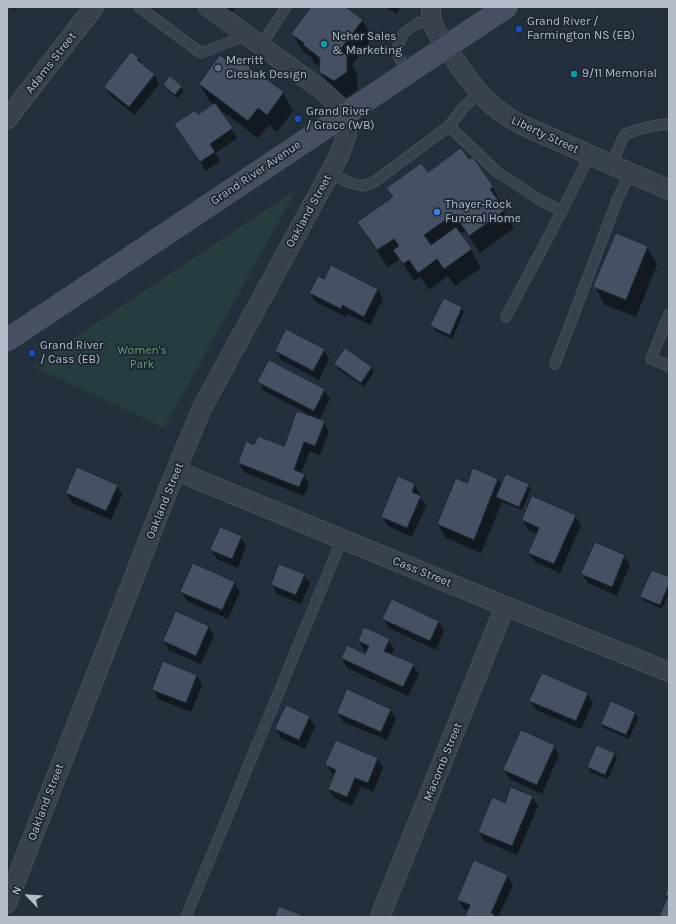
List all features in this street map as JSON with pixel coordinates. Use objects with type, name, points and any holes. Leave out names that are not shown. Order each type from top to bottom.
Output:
[{"type":"main road","name":"Grand River Avenue","points":[[7,340],[506,7]]},
{"type":"street","name":"Adams Street","points":[[7,119],[94,7]]},
{"type":"street","points":[[208,7],[324,91],[347,113]]},
{"type":"street","points":[[432,14],[446,47]]},
{"type":"street","name":"Liberty Street","points":[[446,47],[463,73],[479,93],[497,110],[510,119],[630,174],[669,190]]},
{"type":"street","name":"Oakland Street","points":[[7,903],[202,408],[339,156],[347,133],[347,113]]},
{"type":"street","name":"Cass Street","points":[[177,470],[505,606],[669,672]]},
{"type":"street","name":"Macomb Street","points":[[380,917],[505,606]]},
{"type":"lane","points":[[139,7],[201,53],[254,40],[286,7]]},
{"type":"lane","points":[[407,73],[396,51],[403,34],[432,14]]},
{"type":"lane","points":[[330,173],[356,185],[363,186],[374,182],[449,126],[463,108],[479,93]]},
{"type":"lane","points":[[611,165],[625,134],[642,128],[660,124],[669,124]]},
{"type":"lane","points":[[449,126],[498,172],[540,200],[562,211]]},
{"type":"lane","points":[[506,317],[590,155]]},
{"type":"lane","points":[[555,364],[618,198],[630,174]]},
{"type":"lane","points":[[669,314],[651,359],[669,366]]},
{"type":"lane","points":[[186,917],[342,539]]},
{"type":"green space","name":"Women's Park","points":[[296,190],[164,428],[32,366]]},
{"type":"building","name":"Neher Sales & Marketing","points":[[311,7],[346,7],[363,20],[339,51],[347,55],[347,72],[334,81],[319,72],[320,58],[303,45],[304,43],[291,34]]},
{"type":"building","points":[[131,52],[139,58],[137,60],[155,74],[129,107],[104,87]]},
{"type":"building","points":[[220,55],[229,62],[234,55],[284,92],[267,115],[258,108],[248,121],[199,84]]},
{"type":"building","points":[[170,76],[182,86],[175,95],[163,85]]},
{"type":"building","points":[[215,103],[233,128],[210,144],[215,152],[200,162],[174,124],[195,110],[198,114]]},
{"type":"building","name":"Thayer-Rock Funeral Home","points":[[461,148],[469,159],[473,157],[493,186],[490,189],[505,210],[469,236],[454,214],[424,235],[431,245],[456,227],[472,249],[444,269],[437,259],[418,273],[409,260],[403,264],[393,250],[399,246],[394,239],[377,250],[357,222],[393,197],[386,188],[421,163],[428,172]]},
{"type":"building","points":[[616,233],[648,246],[626,300],[593,287]]},
{"type":"building","points":[[331,265],[378,289],[364,317],[342,305],[341,309],[309,293],[318,276],[324,279]]},
{"type":"building","points":[[444,298],[462,307],[450,335],[430,326]]},
{"type":"building","points":[[286,329],[325,349],[313,371],[275,351]]},
{"type":"building","points":[[345,348],[372,367],[361,383],[334,364]]},
{"type":"building","points":[[269,360],[325,389],[314,411],[257,382]]},
{"type":"building","points":[[297,411],[325,421],[315,446],[304,442],[294,470],[305,474],[299,487],[238,463],[246,441],[254,445],[258,436],[284,446]]},
{"type":"building","points":[[77,467],[118,485],[106,511],[66,493]]},
{"type":"building","points":[[473,468],[498,479],[474,540],[437,524],[456,478],[467,483]]},
{"type":"building","points":[[506,474],[529,484],[519,507],[496,497]]},
{"type":"building","points":[[398,476],[415,484],[412,492],[421,496],[407,528],[381,517]]},
{"type":"building","points":[[532,496],[576,515],[554,564],[528,553],[539,528],[522,520]]},
{"type":"building","points":[[220,527],[242,536],[232,559],[210,550]]},
{"type":"building","points":[[595,542],[625,555],[612,587],[581,574]]},
{"type":"building","points":[[193,563],[235,582],[222,610],[180,592]]},
{"type":"building","points":[[279,564],[305,574],[296,595],[271,585]]},
{"type":"building","points":[[652,570],[669,577],[669,584],[660,605],[640,597]]},
{"type":"building","points":[[392,599],[439,621],[430,641],[382,619]]},
{"type":"building","points":[[176,611],[209,626],[196,656],[163,641]]},
{"type":"building","points":[[364,627],[390,639],[384,651],[414,664],[403,687],[341,658],[347,645],[365,654],[369,646],[358,641]]},
{"type":"building","points":[[163,661],[197,675],[186,703],[152,690]]},
{"type":"building","points":[[542,673],[588,693],[576,721],[529,701]]},
{"type":"building","points":[[347,689],[391,709],[381,732],[337,713]]},
{"type":"building","points":[[611,701],[636,712],[626,735],[601,724]]},
{"type":"building","points":[[286,705],[310,716],[299,740],[275,729]]},
{"type":"building","points":[[521,730],[555,745],[537,785],[503,770]]},
{"type":"building","points":[[336,740],[378,758],[368,783],[355,778],[347,797],[328,789],[336,770],[325,765]]},
{"type":"building","points":[[597,745],[615,753],[605,775],[587,767]]},
{"type":"building","points":[[511,787],[533,796],[512,846],[478,832],[492,797],[505,803]]},
{"type":"building","points":[[474,860],[508,875],[491,913],[494,914],[493,917],[465,917],[470,905],[457,900]]},
{"type":"building","points":[[669,887],[669,917],[659,917],[668,896],[665,895]]},
{"type":"building","points":[[279,906],[306,917],[275,917]]},
{"type":"place","name":"Grand River / Farmington NS (EB)","points":[[519,29]]},
{"type":"place","name":"Neher Sales & Marketing","points":[[324,44]]},
{"type":"place","name":"Merritt Cieslak Design","points":[[218,68]]},
{"type":"place","name":"9/11 Memorial","points":[[574,74]]},
{"type":"place","name":"Grand River / Grace (WB)","points":[[298,119]]},
{"type":"place","name":"Thayer-Rock Funeral Home","points":[[437,212]]},
{"type":"place","name":"Grand River / Cass (EB)","points":[[32,353]]}]
